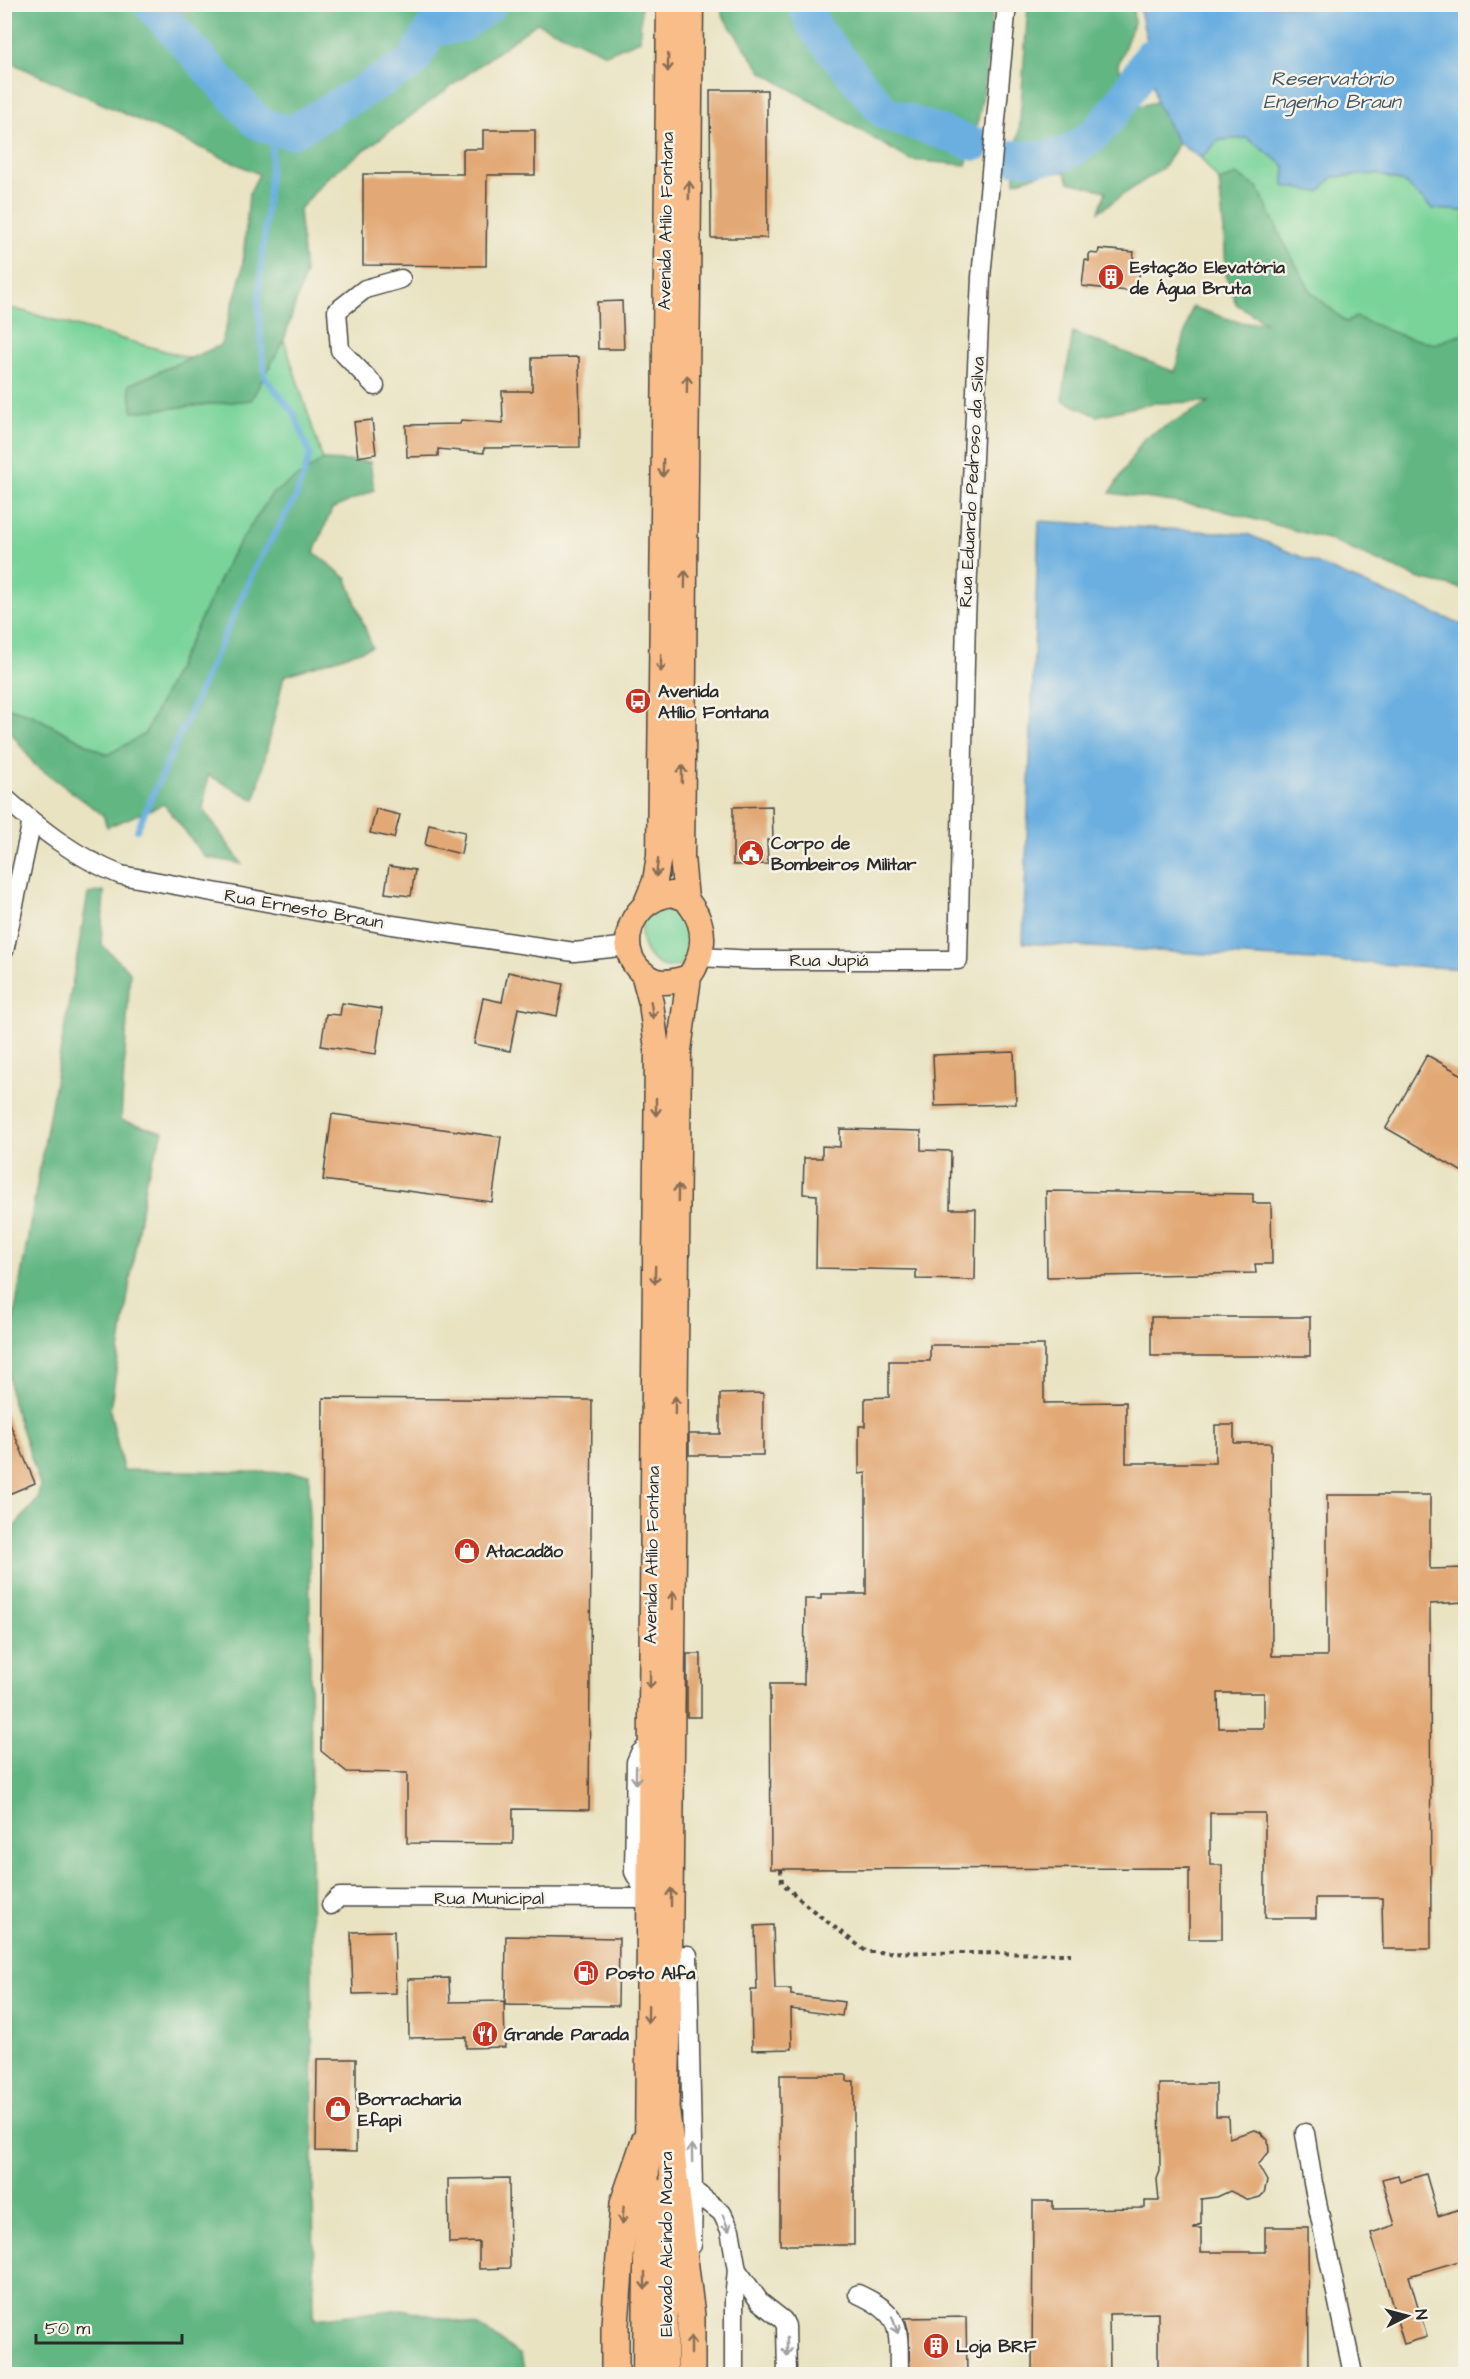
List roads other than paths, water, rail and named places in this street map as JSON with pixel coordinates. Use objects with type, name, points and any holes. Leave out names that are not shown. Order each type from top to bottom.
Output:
[{"type":"highway","points":[[666,2113],[691,2316],[691,2374]]},
{"type":"highway","points":[[615,2374],[615,2325],[624,2203],[646,2139]]},
{"type":"main road","name":"Avenida Atílio Fontana","points":[[646,903],[655,881],[658,856],[669,4]]},
{"type":"main road","name":"Avenida Atílio Fontana","points":[[686,899],[682,857],[691,4]]},
{"type":"main road","points":[[672,894],[686,899],[697,914],[702,929],[695,967],[674,982],[657,981],[643,973],[633,960],[629,946],[629,928],[635,914],[646,903],[672,894]]},
{"type":"main road","name":"Avenida Atílio Fontana","points":[[666,2113],[679,1955],[679,1050],[695,967]]},
{"type":"main road","name":"Avenida Atílio Fontana","points":[[643,973],[651,1003],[657,1049],[646,2139]]},
{"type":"main road","name":"Elevado Alcindo Moura","points":[[665,2374],[666,2113]]},
{"type":"main road","name":"Elevado Alcindo Moura","points":[[645,2374],[646,2139]]},
{"type":"street","name":"Rua Eduardo Pedroso da Silva","points":[[958,960],[966,618],[981,277],[1006,4]]},
{"type":"street","points":[[375,386],[340,350],[337,311],[365,289],[401,279]]},
{"type":"street","name":"Rua Ernesto Braun","points":[[4,796],[66,848],[86,860],[121,875],[386,924],[574,952],[629,946]]},
{"type":"street","points":[[4,951],[32,821]]},
{"type":"street","name":"Rua Jupiá","points":[[695,967],[763,960],[958,960]]},
{"type":"street","name":"Rua Municipal","points":[[332,1905],[339,1897],[650,1895]]},
{"type":"street","points":[[679,1955],[693,2190],[691,2316]]},
{"type":"street","points":[[1305,2133],[1313,2184],[1353,2374]]},
{"type":"street","points":[[693,2190],[722,2213],[730,2230],[737,2270],[734,2299],[734,2374]]},
{"type":"street","points":[[737,2270],[760,2302],[783,2320],[786,2326],[787,2374]]},
{"type":"street","points":[[858,2294],[879,2303],[893,2317],[898,2330],[899,2374]]},
{"type":"water","name":"Reservatório Engenho Braun","points":[[1139,5],[1465,5],[1465,211],[1433,209],[1405,183],[1377,174],[1333,177],[1319,192],[1284,186],[1285,166],[1247,138],[1219,140],[1201,158],[1178,143],[1156,102],[1150,56]]},
{"type":"water","points":[[1039,521],[1247,534],[1465,626],[1465,969],[1023,943]]},
{"type":"waterway","points":[[150,4],[257,122],[274,129],[292,132],[412,63],[431,30],[462,25],[491,4]]},
{"type":"waterway","points":[[804,4],[816,30],[885,113],[975,144]]},
{"type":"waterway","points":[[1014,157],[1052,157],[1068,152],[1083,143],[1110,117],[1150,56],[1198,48]]},
{"type":"waterway","points":[[137,830],[256,566],[296,497],[310,455],[294,413],[265,378],[258,305],[274,129]]},
{"type":"place","name":"Estação Elevatória de Água Bruta","points":[[1111,277]]},
{"type":"place","name":"Avenida Atílio Fontana","points":[[638,701]]},
{"type":"place","name":"Corpo de Bombeiros Militar","points":[[751,853]]},
{"type":"place","name":"Atacadão","points":[[467,1551]]},
{"type":"place","name":"Posto Alfa","points":[[586,1973]]},
{"type":"place","name":"Grande Parada","points":[[485,2034]]},
{"type":"place","name":"Borracharia Efapi","points":[[338,2109]]},
{"type":"place","name":"Loja BRF","points":[[936,2346]]}]
